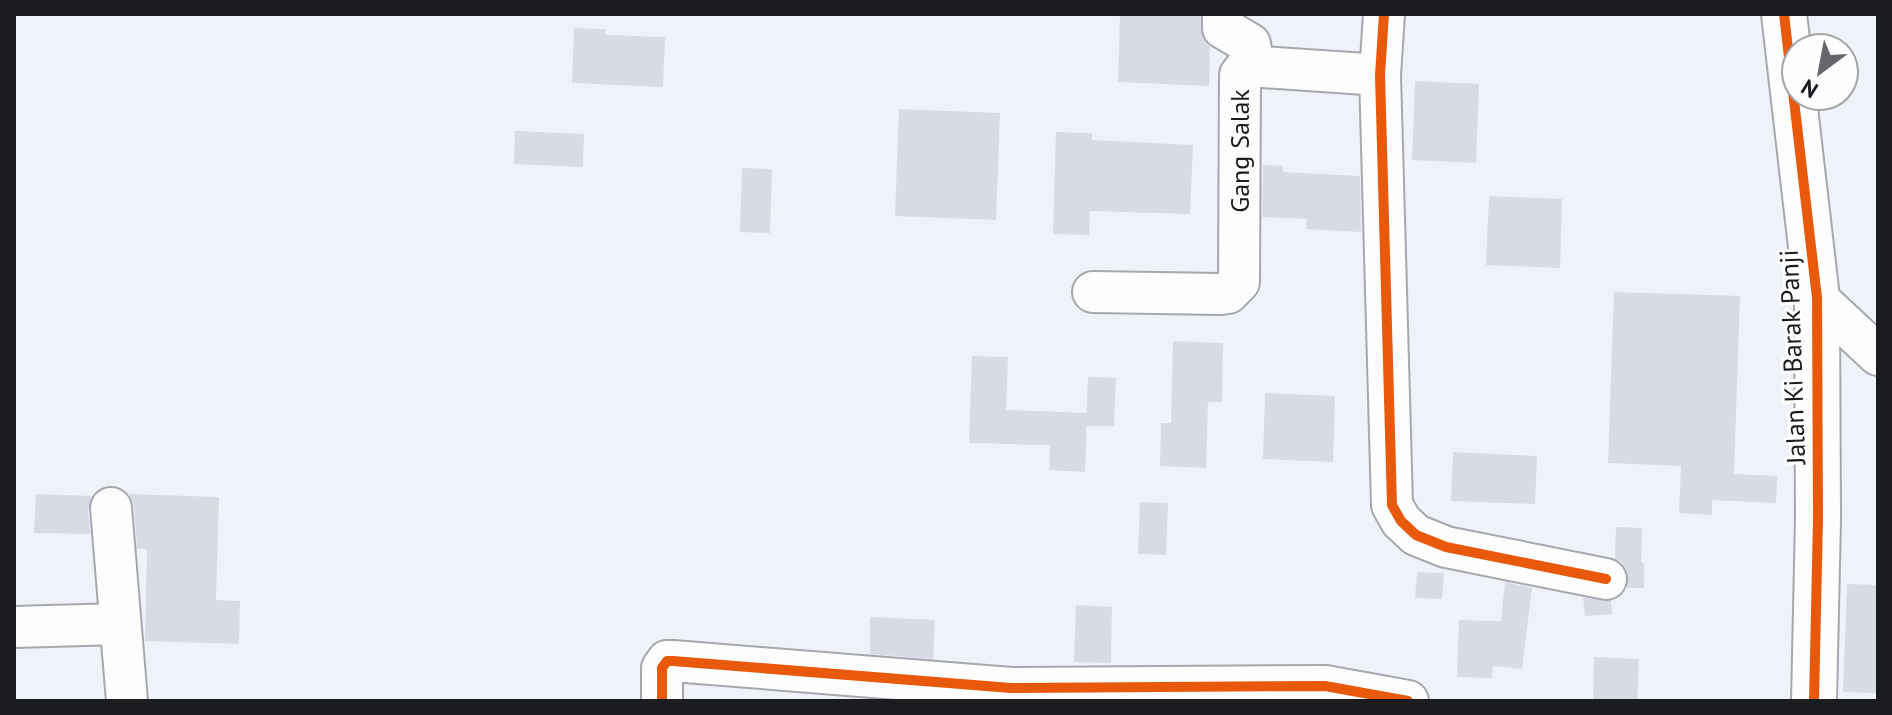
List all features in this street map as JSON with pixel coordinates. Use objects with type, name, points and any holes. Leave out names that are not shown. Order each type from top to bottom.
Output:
[{"type":"street","points":[[1223,14],[1223,28],[1250,44],[1254,66]]},
{"type":"street","points":[[1384,14],[1380,75],[1392,505],[1401,521],[1416,535],[1446,547],[1606,579]]},
{"type":"street","name":"Jalan Ki Barak Panji","points":[[1784,14],[1817,298],[1818,519],[1814,701]]},
{"type":"street","name":"Gang Salak","points":[[1093,292],[1221,294],[1228,293],[1239,282],[1240,75],[1247,66],[1380,75]]},
{"type":"street","points":[[1817,298],[1878,355]]},
{"type":"street","points":[[111,508],[127,701]]},
{"type":"street","points":[[14,627],[119,624]]},
{"type":"street","points":[[662,701],[662,668],[667,661],[880,689],[1325,686],[1408,701]]},
{"type":"building","points":[[1120,14],[1200,14],[1203,39],[1210,47],[1209,86],[1118,82]]},
{"type":"building","points":[[574,28],[605,29],[605,35],[665,37],[663,87],[572,83]]},
{"type":"building","points":[[1415,81],[1479,84],[1476,163],[1412,160]]},
{"type":"building","points":[[899,109],[1000,113],[996,220],[895,216]]},
{"type":"building","points":[[515,131],[584,134],[583,167],[514,164]]},
{"type":"building","points":[[1056,132],[1092,133],[1092,140],[1193,145],[1190,214],[1090,211],[1089,235],[1053,234]]},
{"type":"building","points":[[1263,165],[1283,166],[1283,172],[1360,176],[1361,232],[1306,229],[1307,219],[1262,217]]},
{"type":"building","points":[[742,168],[772,169],[770,233],[740,232]]},
{"type":"building","points":[[1489,196],[1562,199],[1560,268],[1486,265]]},
{"type":"building","points":[[1614,292],[1740,296],[1734,474],[1777,476],[1776,503],[1712,500],[1712,515],[1679,513],[1681,466],[1608,463]]},
{"type":"building","points":[[1173,341],[1223,343],[1222,402],[1208,402],[1206,468],[1160,466],[1161,423],[1171,423]]},
{"type":"building","points":[[972,356],[1008,357],[1006,410],[1087,413],[1085,472],[1049,470],[1050,445],[969,443]]},
{"type":"building","points":[[1088,377],[1116,378],[1114,426],[1086,426]]},
{"type":"building","points":[[1265,393],[1335,396],[1333,462],[1263,459]]},
{"type":"building","points":[[1453,452],[1537,456],[1535,504],[1451,501]]},
{"type":"building","points":[[36,494],[92,496],[88,510],[90,534],[34,533]]},
{"type":"building","points":[[129,494],[219,497],[216,600],[240,601],[239,644],[145,641],[147,549],[137,549],[134,506]]},
{"type":"building","points":[[1140,502],[1168,503],[1166,555],[1138,554]]},
{"type":"building","points":[[1616,527],[1642,528],[1644,588],[1627,588],[1627,571],[1622,562],[1615,559]]},
{"type":"building","points":[[1417,572],[1444,573],[1442,599],[1415,598]]},
{"type":"building","points":[[1505,582],[1532,588],[1522,669],[1493,666],[1492,678],[1457,677],[1459,620],[1501,621]]},
{"type":"building","points":[[1847,584],[1878,585],[1878,693],[1843,692]]},
{"type":"building","points":[[1583,598],[1611,601],[1612,614],[1585,616]]},
{"type":"building","points":[[1076,605],[1112,607],[1111,663],[1074,662]]},
{"type":"building","points":[[870,617],[935,620],[933,659],[870,654]]},
{"type":"building","points":[[1594,657],[1639,659],[1637,701],[1593,701]]},
{"type":"cycle path","points":[[1384,14],[1380,75],[1392,505],[1401,521],[1416,535],[1446,547],[1606,579]]},
{"type":"cycle path","points":[[1784,14],[1817,298],[1818,519],[1814,701]]},
{"type":"cycle path","points":[[662,701],[662,668],[667,661],[1011,688],[1325,686],[1408,701]]}]
